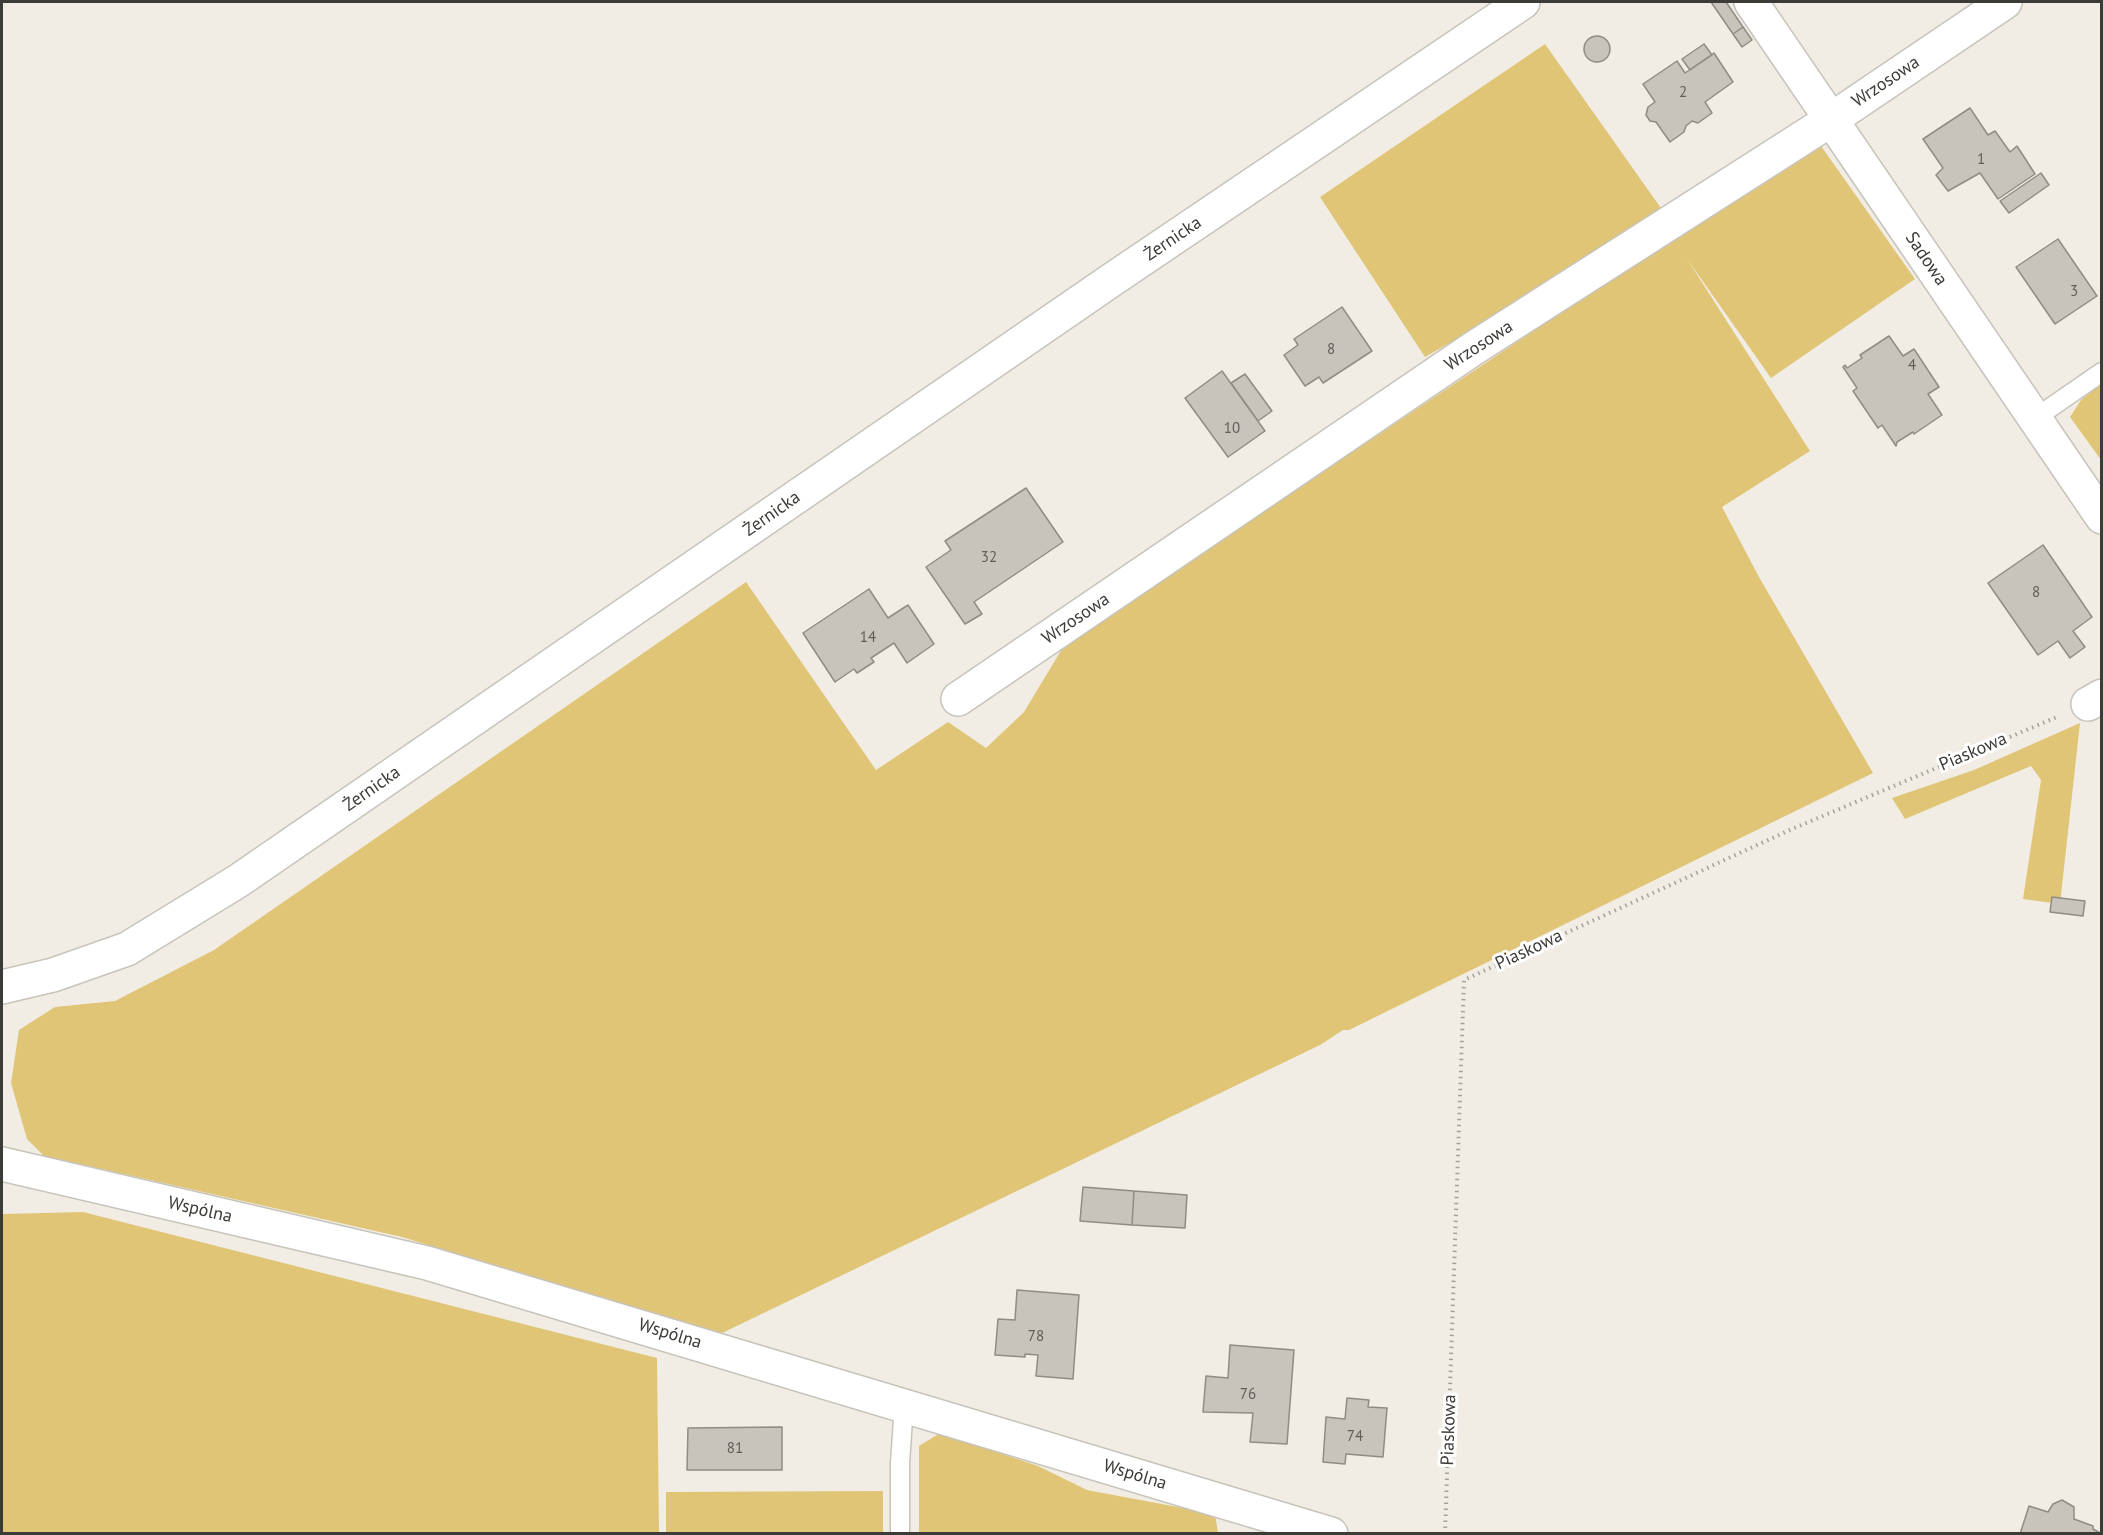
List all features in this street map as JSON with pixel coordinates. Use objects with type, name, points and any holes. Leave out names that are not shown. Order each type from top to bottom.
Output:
[{"type":"street","name":"Żernicka","points":[[2,987],[52,975],[127,949],[238,881],[1103,286],[1523,2]]},
{"type":"street","name":"Sadowa","points":[[1751,2],[2102,517]]},
{"type":"street","name":"Wrzosowa","points":[[958,699],[1474,348],[1832,119],[2005,2]]},
{"type":"street","name":"Wspólna","points":[[2,1164],[427,1263],[1331,1533]]},
{"type":"lane","points":[[2034,419],[2102,372]]},
{"type":"lane","points":[[900,1533],[900,1462],[904,1405]]},
{"type":"path","name":"Piaskowa","points":[[1445,1533],[1464,980],[1792,829],[2095,700]]},
{"type":"shaded area","points":[[1545,44],[1663,211],[1504,312],[1425,357],[1320,197]]},
{"type":"shaded area","points":[[1821,146],[1915,279],[1771,378],[1687,259],[1810,451],[1722,507],[1759,577],[1873,773],[1349,1030],[1343,1030],[1320,1045],[718,1335],[402,1237],[44,1156],[27,1139],[11,1083],[19,1030],[55,1007],[115,1001],[214,950],[746,582],[876,770],[948,722],[986,748],[1024,712],[1065,644],[1674,237]]},
{"type":"shaded area","points":[[2101,384],[2101,460],[2070,417],[2081,400]]},
{"type":"shaded area","points":[[2080,723],[2060,904],[2023,899],[2041,780],[2031,766],[1905,819],[1892,798],[1974,770]]},
{"type":"shaded area","points":[[83,1212],[657,1358],[659,1533],[2,1533],[3,1214]]},
{"type":"shaded area","points":[[940,1433],[1038,1466],[1087,1490],[1215,1514],[1218,1533],[919,1533],[919,1446]]},
{"type":"shaded area","points":[[883,1491],[883,1533],[666,1533],[666,1492]]},
{"type":"building","points":[[1711,2],[1726,2],[1743,27],[1733,34]]},
{"type":"building","points":[[1743,27],[1752,40],[1742,47],[1733,34]]},
{"type":"building","points":[[1597,36],[1606,40],[1610,49],[1606,58],[1597,62],[1588,58],[1584,49],[1588,40]]},
{"type":"building","points":[[1704,44],[1712,55],[1690,70],[1682,59]]},
{"type":"building","points":[[1714,53],[1733,82],[1705,102],[1712,113],[1698,123],[1692,121],[1686,126],[1684,132],[1670,142],[1656,122],[1650,121],[1646,115],[1648,107],[1655,102],[1643,84],[1677,61],[1685,73]]},
{"type":"building","points":[[1970,108],[1988,135],[1995,131],[2010,152],[2017,146],[2035,174],[1998,199],[1980,173],[1948,191],[1936,175],[1943,168],[1923,139]]},
{"type":"building","points":[[2041,173],[2049,185],[2009,213],[2000,201]]},
{"type":"building","points":[[2058,239],[2097,296],[2055,324],[2016,267]]},
{"type":"building","points":[[1342,307],[1372,351],[1323,383],[1319,377],[1305,386],[1284,355],[1298,345],[1294,339]]},
{"type":"building","points":[[1889,336],[1903,356],[1914,349],[1939,387],[1928,394],[1942,415],[1914,434],[1913,432],[1897,442],[1896,446],[1882,425],[1878,428],[1853,391],[1857,388],[1843,367],[1845,365],[1847,368],[1862,358],[1860,355]]},
{"type":"building","points":[[1222,371],[1265,431],[1228,457],[1185,398]]},
{"type":"building","points":[[1245,374],[1272,411],[1258,421],[1231,383]]},
{"type":"building","points":[[1026,488],[1063,542],[974,602],[982,614],[965,624],[926,567],[951,550],[945,541]]},
{"type":"building","points":[[2043,545],[2092,617],[2073,631],[2085,647],[2070,658],[2058,641],[2038,655],[1988,583]]},
{"type":"building","points":[[869,589],[888,618],[908,605],[934,644],[907,663],[894,643],[871,658],[874,662],[857,673],[854,669],[835,682],[803,633]]},
{"type":"building","points":[[2052,897],[2085,901],[2083,916],[2050,912]]},
{"type":"building","points":[[1083,1187],[1134,1191],[1132,1225],[1080,1221]]},
{"type":"building","points":[[1134,1191],[1187,1195],[1185,1228],[1132,1225]]},
{"type":"building","points":[[1017,1290],[1079,1295],[1073,1379],[1036,1376],[1038,1355],[1025,1354],[1025,1357],[995,1355],[998,1319],[1015,1320]]},
{"type":"building","points":[[1230,1345],[1294,1350],[1287,1444],[1250,1442],[1253,1413],[1203,1412],[1206,1376],[1228,1378]]},
{"type":"building","points":[[1347,1398],[1369,1400],[1368,1407],[1387,1408],[1383,1457],[1346,1454],[1345,1464],[1323,1462],[1326,1417],[1345,1419]]},
{"type":"building","points":[[782,1427],[782,1470],[687,1470],[688,1428]]},
{"type":"building","points":[[2062,1500],[2074,1507],[2074,1519],[2093,1526],[2093,1529],[2102,1534],[2020,1534],[2029,1506],[2048,1512],[2053,1504]]}]
